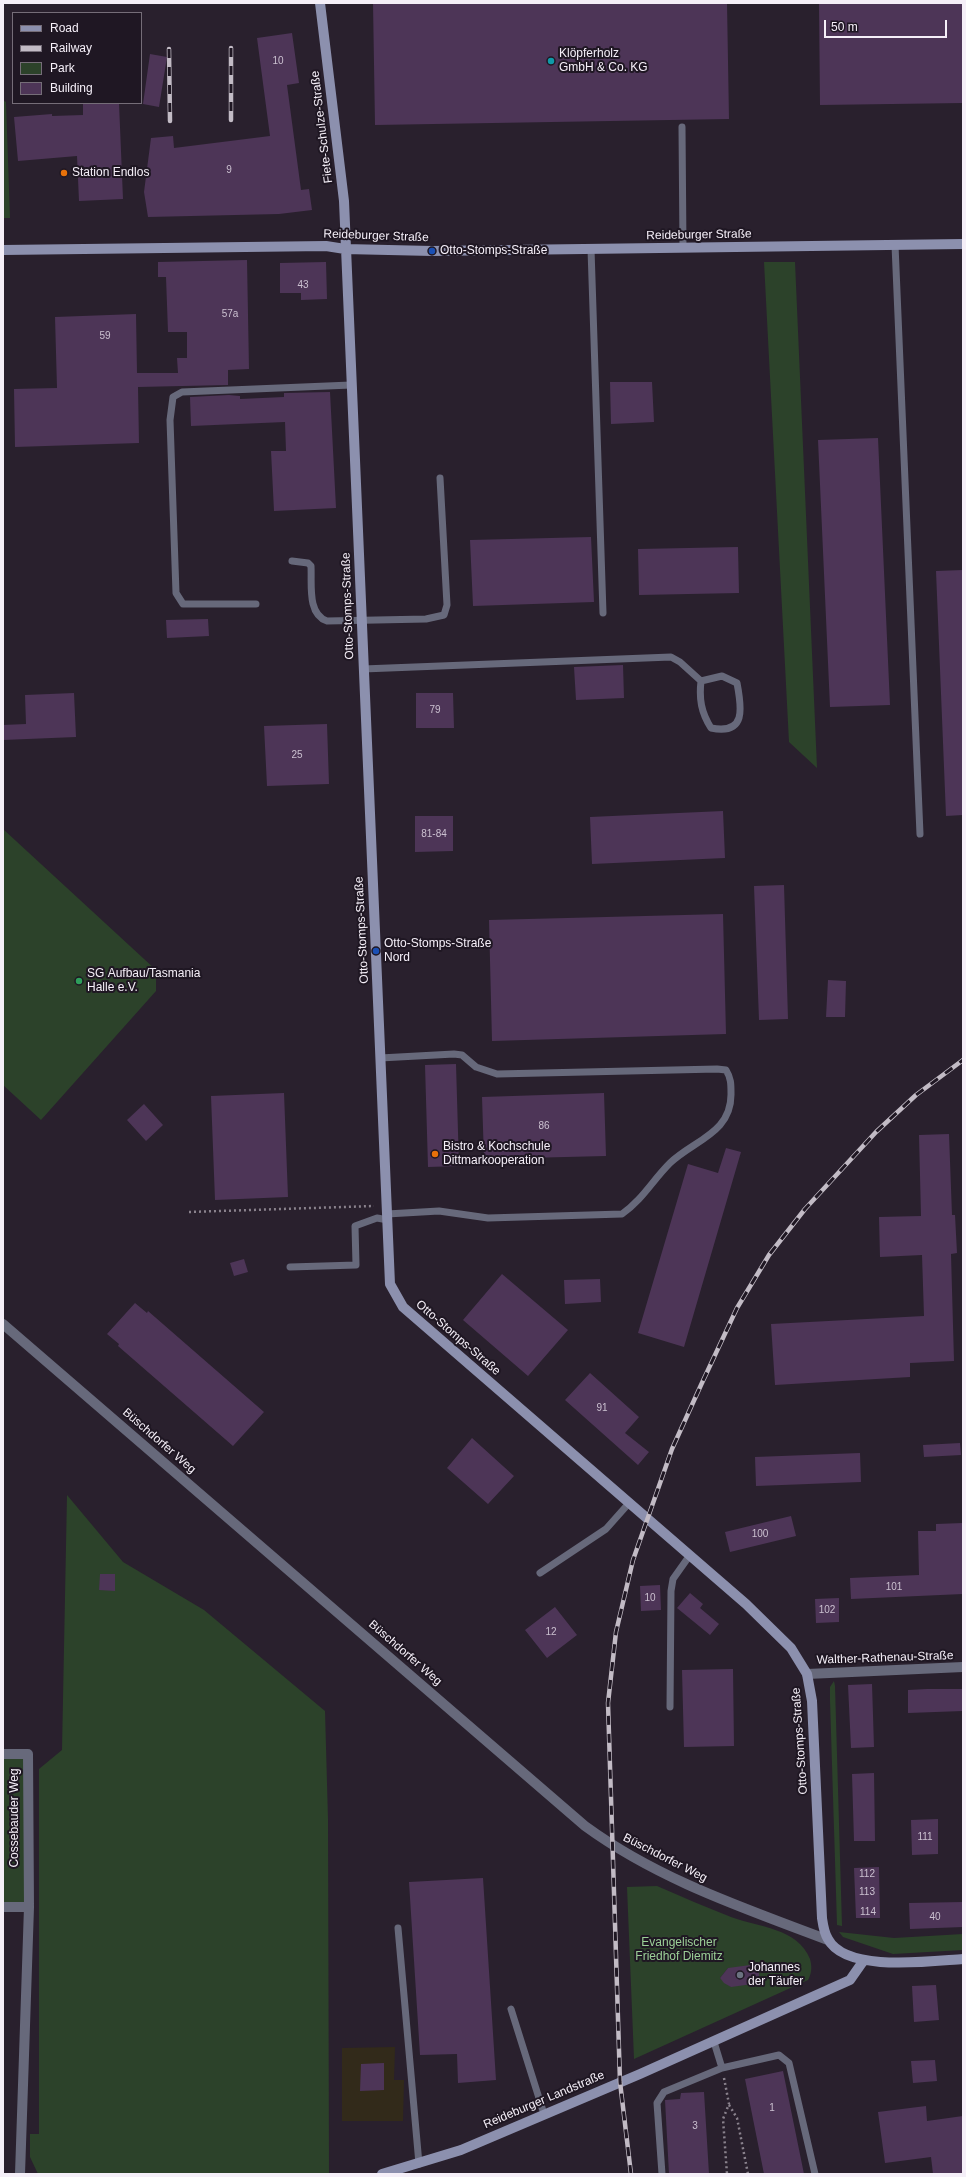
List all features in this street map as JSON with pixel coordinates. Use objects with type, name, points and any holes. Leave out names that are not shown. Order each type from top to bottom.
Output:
[{"type":"street","name":"Fiete-Schulze-Straße","points":[[320,3],[344,201],[345,249]]},
{"type":"street","name":"Reideburger Straße","points":[[3,250],[326,246],[345,249],[432,251],[963,244]]},
{"type":"street","name":"Otto-Stomps-Straße","points":[[345,249],[390,1284],[403,1307],[630,1502],[746,1604],[791,1648],[807,1674],[812,1701],[822,1918],[828,1940]]},
{"type":"street","name":"Büschdorfer Weg","points":[[3,1324],[585,1826],[643,1864],[691,1888],[828,1940]]},
{"type":"street","name":"Walther-Rathenau-Straße","points":[[807,1674],[963,1667]]},
{"type":"street","name":"Cossebauder Weg","points":[[3,1754],[28,1754],[29,1907],[20,2174]]},
{"type":"street","points":[[3,1907],[29,1907]]},
{"type":"street","points":[[828,1940],[837,1949],[847,1955],[864,1960],[895,1962],[963,1959]]},
{"type":"street","name":"Reideburger Landstraße","points":[[382,2174],[461,2150],[714,2042],[850,1980],[864,1960]]},
{"type":"lane","points":[[682,127],[683,248]]},
{"type":"lane","points":[[895,245],[920,834]]},
{"type":"lane","points":[[591,249],[603,613]]},
{"type":"lane","points":[[256,604],[183,604],[176,593],[170,420],[173,397],[182,392],[351,385]]},
{"type":"lane","points":[[292,561],[308,563],[312,566],[313,604],[322,619],[333,622],[426,619],[444,615],[447,605],[440,478]]},
{"type":"lane","points":[[363,669],[671,657],[680,662],[701,680]]},
{"type":"lane","points":[[722,676],[737,683],[740,716],[734,727],[725,731],[711,728],[703,715],[700,704],[701,680],[722,676]]},
{"type":"lane","points":[[290,1267],[356,1265],[355,1226],[387,1213],[439,1211],[488,1218],[622,1214],[637,1203],[660,1173],[675,1158],[718,1129],[731,1107],[731,1077],[726,1070],[497,1074],[476,1068],[462,1055],[454,1054],[380,1058]]},
{"type":"lane","points":[[540,1573],[606,1529],[630,1502]]},
{"type":"lane","points":[[670,1707],[671,1591],[673,1579],[690,1555]]},
{"type":"lane","points":[[398,1928],[419,2164]]},
{"type":"lane","points":[[511,2009],[544,2114]]},
{"type":"lane","points":[[714,2042],[722,2068]]},
{"type":"lane","points":[[662,2174],[657,2103],[664,2092],[722,2068],[779,2055],[789,2063],[814,2174]]},
{"type":"path","points":[[189,1212],[387,1213]]},
{"type":"path","points":[[722,2068],[729,2104],[737,2118],[748,2174]]},
{"type":"path","points":[[727,2174],[723,2119],[729,2104]]},
{"type":"shaded area","points":[[395,2047],[394,2080],[404,2080],[403,2121],[342,2121],[342,2048]]},
{"type":"green space","points":[[3,100],[6,102],[10,218],[3,218]]},
{"type":"green space","points":[[764,262],[795,262],[817,768],[789,742]]},
{"type":"green space","name":"SG Aufbau/Tasmania Halle e.V.","points":[[3,829],[156,970],[156,991],[41,1120],[3,1085]]},
{"type":"green space","points":[[67,1495],[123,1562],[204,1610],[325,1711],[328,1819],[329,2173],[38,2174],[30,2157],[30,2134],[39,2134],[39,1769],[62,1750]]},
{"type":"green space","points":[[834,1681],[842,1926],[837,1925],[830,1700],[830,1687]]},
{"type":"green space","points":[[3,1756],[25,1756],[27,1904],[3,1904]]},
{"type":"green space","name":"Evangelischer Friedhof Diemitz","points":[[657,1886],[731,1917],[776,1930],[787,1935],[804,1949],[810,1959],[811,1970],[808,1980],[634,2059],[627,1887]],"holes":[[[728,1968],[731,1987],[720,1978]]]},
{"type":"green space","points":[[839,1932],[894,1938],[963,1934],[963,1950],[893,1954],[843,1937]]},
{"type":"building","name":"Klöpferholz GmbH & Co. KG","points":[[373,3],[727,3],[729,119],[375,125]]},
{"type":"building","points":[[819,3],[963,3],[963,103],[820,105]]},
{"type":"building","points":[[292,33],[299,83],[287,85],[301,190],[309,189],[312,210],[279,214],[148,217],[144,192],[151,138],[173,136],[174,148],[270,136],[257,38]]},
{"type":"building","points":[[150,54],[167,57],[159,107],[143,104]]},
{"type":"building","points":[[83,104],[119,104],[123,199],[79,201],[77,156],[18,161],[14,117],[52,114],[52,116],[83,115]]},
{"type":"building","points":[[247,260],[249,369],[228,370],[228,385],[138,387],[139,443],[15,447],[14,389],[57,388],[55,317],[136,314],[137,373],[178,373],[177,358],[187,358],[187,332],[168,332],[166,277],[158,277],[158,262]]},
{"type":"building","points":[[326,262],[327,299],[301,300],[301,293],[280,293],[280,263]]},
{"type":"building","points":[[610,382],[652,382],[654,422],[611,424]]},
{"type":"building","points":[[330,392],[336,508],[274,511],[271,451],[286,451],[285,422],[191,426],[190,397],[229,395],[240,396],[240,399],[284,397],[284,393]]},
{"type":"building","points":[[878,438],[890,705],[830,707],[818,440]]},
{"type":"building","points":[[591,537],[594,602],[473,606],[470,540]]},
{"type":"building","points":[[738,547],[739,593],[639,595],[638,549]]},
{"type":"building","points":[[963,570],[963,815],[946,816],[936,571]]},
{"type":"building","points":[[208,619],[209,636],[167,638],[166,620]]},
{"type":"building","points":[[623,665],[624,698],[576,700],[574,667]]},
{"type":"building","points":[[74,693],[76,737],[3,740],[3,725],[26,724],[25,695]]},
{"type":"building","points":[[416,693],[453,693],[454,728],[416,728]]},
{"type":"building","points":[[327,724],[329,784],[267,786],[264,726]]},
{"type":"building","points":[[723,811],[725,858],[592,864],[590,817]]},
{"type":"building","points":[[415,816],[453,816],[453,851],[415,852]]},
{"type":"building","points":[[784,885],[788,1019],[759,1020],[754,886]]},
{"type":"building","points":[[723,914],[726,1034],[492,1041],[489,920]]},
{"type":"building","points":[[828,980],[846,981],[845,1017],[826,1017]]},
{"type":"building","points":[[456,1064],[459,1166],[428,1167],[425,1065]]},
{"type":"building","points":[[284,1093],[288,1197],[215,1200],[211,1096]]},
{"type":"building","points":[[604,1093],[606,1156],[484,1159],[482,1097]]},
{"type":"building","points":[[144,1104],[163,1125],[146,1141],[127,1120]]},
{"type":"building","points":[[949,1134],[952,1215],[955,1215],[957,1253],[951,1254],[954,1361],[910,1363],[910,1377],[775,1385],[771,1324],[924,1316],[922,1255],[880,1257],[879,1217],[921,1216],[919,1135]]},
{"type":"building","points":[[726,1148],[741,1152],[684,1347],[638,1333],[688,1164],[718,1173]]},
{"type":"building","points":[[244,1259],[248,1272],[234,1276],[230,1263]]},
{"type":"building","points":[[502,1274],[568,1330],[528,1376],[463,1320]]},
{"type":"building","points":[[600,1279],[601,1302],[565,1304],[564,1280]]},
{"type":"building","points":[[135,1303],[147,1313],[148,1311],[264,1412],[233,1446],[118,1346],[119,1344],[107,1334]]},
{"type":"building","points":[[590,1373],[639,1417],[625,1433],[649,1452],[638,1465],[565,1400]]},
{"type":"building","points":[[472,1438],[514,1476],[488,1504],[447,1468]]},
{"type":"building","points":[[960,1443],[961,1455],[924,1457],[923,1445]]},
{"type":"building","points":[[860,1453],[861,1482],[756,1486],[755,1457]]},
{"type":"building","points":[[791,1516],[796,1536],[730,1552],[725,1532]]},
{"type":"building","points":[[963,1523],[963,1594],[851,1599],[850,1578],[919,1575],[918,1531],[936,1531],[936,1524]]},
{"type":"building","points":[[100,1574],[115,1574],[115,1591],[99,1590]]},
{"type":"building","points":[[660,1585],[661,1610],[641,1611],[640,1586]]},
{"type":"building","points":[[690,1593],[703,1604],[700,1608],[719,1624],[710,1635],[677,1608]]},
{"type":"building","points":[[839,1598],[839,1622],[816,1623],[815,1599]]},
{"type":"building","points":[[555,1607],[577,1635],[547,1658],[525,1630]]},
{"type":"building","points":[[733,1669],[734,1746],[684,1747],[682,1670]]},
{"type":"building","points":[[872,1684],[874,1747],[851,1748],[848,1685]]},
{"type":"building","points":[[963,1689],[963,1711],[908,1713],[908,1690]]},
{"type":"building","points":[[874,1773],[875,1841],[854,1841],[852,1774]]},
{"type":"building","points":[[938,1819],[938,1854],[912,1855],[911,1820]]},
{"type":"building","points":[[879,1867],[880,1918],[856,1918],[854,1868]]},
{"type":"building","points":[[483,1878],[496,2080],[458,2083],[457,2054],[420,2055],[409,1882]]},
{"type":"building","points":[[963,1902],[963,1927],[910,1929],[909,1903]]},
{"type":"building","name":"Johannes der Täufer","points":[[758,1964],[760,1983],[731,1987],[724,1983],[720,1978],[728,1968]]},
{"type":"building","points":[[936,1985],[939,2020],[914,2022],[912,1986]]},
{"type":"building","points":[[935,2060],[937,2081],[913,2083],[911,2061]]},
{"type":"building","points":[[384,2063],[384,2090],[360,2091],[361,2064]]},
{"type":"building","points":[[783,2071],[804,2174],[764,2174],[745,2079]]},
{"type":"building","points":[[704,2092],[709,2174],[669,2174],[665,2100],[680,2099],[681,2093]]},
{"type":"building","points":[[926,2106],[927,2121],[963,2116],[963,2174],[933,2174],[931,2157],[885,2163],[878,2112]]},
{"type":"railway","points":[[231,48],[231,120]]},
{"type":"railway","points":[[169,49],[170,121]]},
{"type":"railway","points":[[631,2174],[620,2082],[608,1703],[616,1632],[633,1560],[672,1449],[737,1308],[769,1255],[805,1209],[876,1132],[916,1095],[963,1060]]},
{"type":"place","name":"Klöpferholz GmbH & Co. KG","points":[[551,61]]},
{"type":"place","name":"Station Endlos","points":[[64,173]]},
{"type":"place","name":"Otto-Stomps-Straße","points":[[432,251]]},
{"type":"place","name":"Otto-Stomps-Straße Nord","points":[[376,951]]},
{"type":"place","name":"SG Aufbau/Tasmania Halle e.V.","points":[[79,981]]},
{"type":"place","name":"Bistro & Kochschule Dittmarkooperation","points":[[435,1154]]},
{"type":"place","name":"Johannes der Täufer","points":[[740,1975]]}]
